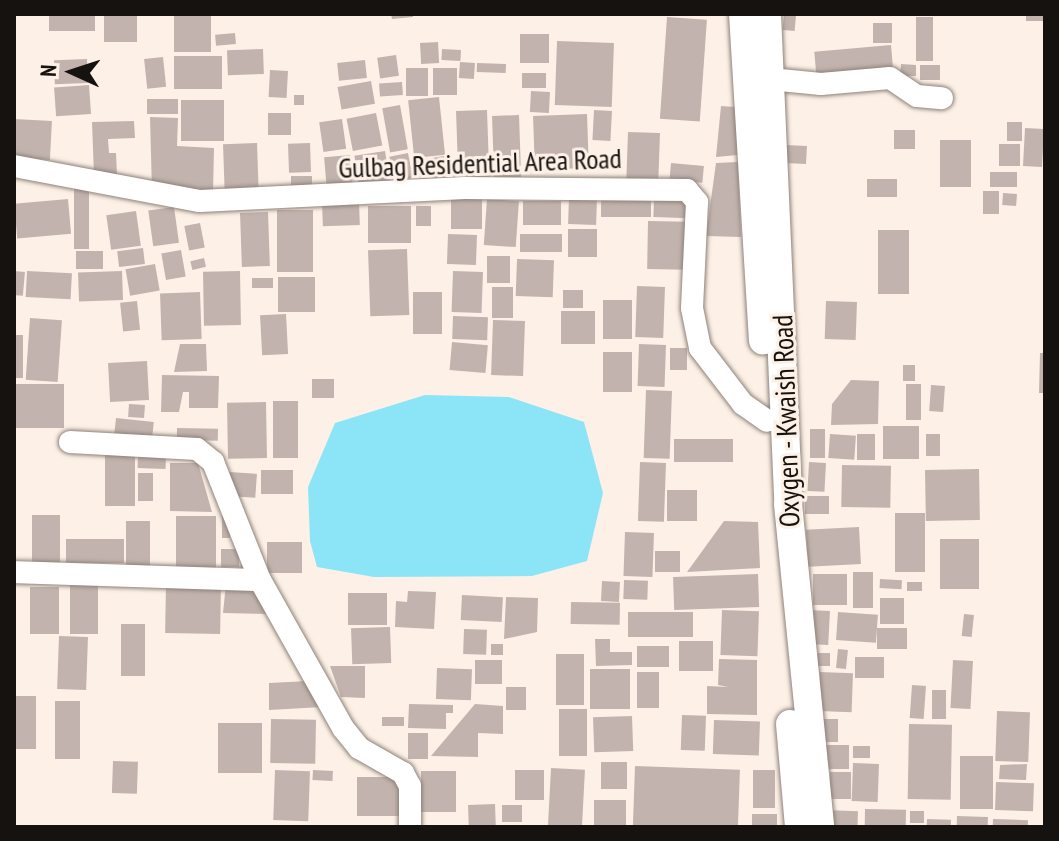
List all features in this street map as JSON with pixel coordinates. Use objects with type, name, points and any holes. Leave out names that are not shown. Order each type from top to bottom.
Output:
[{"type":"main road","name":"Oxygen - Kwaish Road","points":[[743,14],[767,421],[799,827]]},
{"type":"main road","name":"Oxygen - Kwaish Road","points":[[767,14],[788,504],[820,827]]},
{"type":"street","points":[[770,79],[802,78],[821,84],[890,78],[917,96],[942,98]]},
{"type":"street","name":"Gulbag Residential Area Road","points":[[14,166],[200,201],[465,188],[687,190],[697,202],[692,308],[700,348],[743,404],[767,421]]},
{"type":"street","points":[[70,442],[197,449],[213,462],[260,580],[343,728],[359,748],[403,773],[410,786],[410,827]]},
{"type":"street","points":[[14,572],[260,580]]},
{"type":"water","points":[[425,395],[509,397],[584,422],[603,493],[587,561],[532,576],[374,577],[317,567],[310,541],[308,487],[335,423]]},
{"type":"building","points":[[49,14],[95,14],[95,31],[49,31]]},
{"type":"building","points":[[104,14],[137,14],[137,42],[104,42]]},
{"type":"building","points":[[174,14],[211,14],[211,52],[174,52]]},
{"type":"building","points":[[391,14],[413,14],[413,17],[392,19]]},
{"type":"building","points":[[1026,14],[1045,14],[1045,21],[1026,21]]},
{"type":"building","points":[[784,15],[796,16],[795,31],[783,30]]},
{"type":"building","points":[[667,17],[707,20],[700,122],[660,119]]},
{"type":"building","points":[[916,17],[933,17],[933,61],[916,61]]},
{"type":"building","points":[[873,23],[892,23],[892,43],[873,43]]},
{"type":"building","points":[[235,33],[236,44],[216,46],[215,35]]},
{"type":"building","points":[[520,34],[549,34],[549,63],[520,63]]},
{"type":"building","points":[[557,41],[614,43],[612,107],[555,105]]},
{"type":"building","points":[[438,42],[439,63],[421,64],[420,43]]},
{"type":"building","points":[[891,45],[893,70],[816,77],[814,52]]},
{"type":"building","points":[[263,49],[264,74],[228,75],[227,50]]},
{"type":"building","points":[[442,49],[461,50],[460,61],[441,60]]},
{"type":"building","points":[[396,55],[399,76],[380,78],[377,58]]},
{"type":"building","points":[[174,56],[222,56],[222,89],[174,89]]},
{"type":"building","points":[[163,57],[166,87],[147,89],[144,59]]},
{"type":"building","points":[[87,59],[88,83],[55,84],[54,60]]},
{"type":"building","points":[[365,60],[367,78],[339,81],[337,63]]},
{"type":"building","points":[[460,62],[475,63],[474,79],[459,78]]},
{"type":"building","points":[[477,63],[506,64],[506,73],[477,72]]},
{"type":"building","points":[[901,64],[916,65],[916,76],[900,76]]},
{"type":"building","points":[[920,65],[940,65],[940,80],[920,80]]},
{"type":"building","points":[[406,68],[428,68],[428,96],[406,96]]},
{"type":"building","points":[[433,68],[457,68],[457,95],[433,95]]},
{"type":"building","points":[[270,70],[288,71],[287,98],[269,97]]},
{"type":"building","points":[[522,73],[546,73],[546,88],[522,88]]},
{"type":"building","points":[[371,81],[375,104],[342,110],[338,87]]},
{"type":"building","points":[[402,82],[403,95],[380,97],[379,84]]},
{"type":"building","points":[[89,85],[91,114],[56,116],[54,87]]},
{"type":"building","points":[[531,91],[550,92],[549,113],[530,112]]},
{"type":"building","points":[[294,95],[304,95],[304,105],[294,105]]},
{"type":"building","points":[[439,97],[445,155],[414,158],[408,100]]},
{"type":"building","points":[[147,99],[178,99],[178,114],[147,114]]},
{"type":"building","points":[[181,100],[224,100],[224,141],[181,141]]},
{"type":"building","points":[[400,105],[408,149],[390,152],[382,108]]},
{"type":"building","points":[[721,106],[735,107],[738,155],[716,157]]},
{"type":"building","points":[[487,110],[489,177],[458,178],[456,111]]},
{"type":"building","points":[[594,110],[612,111],[610,141],[592,140]]},
{"type":"building","points":[[268,113],[291,113],[291,135],[268,135]]},
{"type":"building","points":[[376,113],[382,145],[353,151],[347,119]]},
{"type":"building","points":[[587,114],[589,168],[535,170],[533,116]]},
{"type":"building","points":[[519,115],[521,177],[494,178],[492,116]]},
{"type":"building","points":[[150,117],[178,118],[177,146],[214,148],[213,194],[152,192]]},
{"type":"building","points":[[14,119],[52,121],[50,160],[14,158]]},
{"type":"building","points":[[342,119],[346,149],[323,152],[319,122]]},
{"type":"building","points":[[134,121],[135,138],[108,139],[109,153],[116,153],[117,175],[94,176],[92,122]]},
{"type":"building","points":[[1007,122],[1022,122],[1022,141],[1007,141]]},
{"type":"building","points":[[1025,128],[1044,129],[1042,167],[1023,166]]},
{"type":"building","points":[[894,130],[915,130],[915,149],[894,149]]},
{"type":"building","points":[[628,132],[660,133],[658,182],[626,181]]},
{"type":"building","points":[[940,140],[971,140],[971,187],[940,187]]},
{"type":"building","points":[[257,143],[259,196],[225,197],[223,144]]},
{"type":"building","points":[[310,143],[311,172],[289,173],[288,144]]},
{"type":"building","points":[[999,144],[1020,144],[1020,166],[999,166]]},
{"type":"building","points":[[786,145],[807,146],[806,164],[785,163]]},
{"type":"building","points":[[385,151],[390,184],[360,188],[354,156]]},
{"type":"building","points":[[408,153],[413,178],[394,181],[389,157]]},
{"type":"building","points":[[350,155],[353,190],[327,192],[324,157]]},
{"type":"building","points":[[444,156],[449,186],[424,190],[419,160]]},
{"type":"building","points":[[738,162],[741,237],[706,236],[716,163]]},
{"type":"building","points":[[671,163],[704,166],[702,183],[670,180]]},
{"type":"building","points":[[990,172],[1017,172],[1017,187],[990,187]]},
{"type":"building","points":[[291,176],[312,176],[312,195],[291,195]]},
{"type":"building","points":[[867,179],[897,179],[897,197],[867,197]]},
{"type":"building","points":[[74,186],[89,186],[89,249],[74,249]]},
{"type":"building","points":[[983,191],[999,191],[999,214],[983,214]]},
{"type":"building","points":[[1003,193],[1017,194],[1016,206],[1002,205]]},
{"type":"building","points":[[601,197],[651,197],[651,217],[601,217]]},
{"type":"building","points":[[569,198],[597,199],[596,225],[568,224]]},
{"type":"building","points":[[68,199],[71,234],[17,239],[14,204]]},
{"type":"building","points":[[451,199],[482,199],[482,229],[451,229]]},
{"type":"building","points":[[487,199],[519,201],[516,247],[484,245]]},
{"type":"building","points":[[654,199],[689,200],[688,218],[653,217]]},
{"type":"building","points":[[359,201],[360,225],[323,226],[322,202]]},
{"type":"building","points":[[523,201],[561,201],[561,225],[523,225]]},
{"type":"building","points":[[368,206],[411,206],[411,243],[368,243]]},
{"type":"building","points":[[416,206],[431,206],[431,226],[416,226]]},
{"type":"building","points":[[174,207],[179,243],[153,246],[148,211]]},
{"type":"building","points":[[277,210],[313,210],[313,272],[277,272]]},
{"type":"building","points":[[136,211],[141,246],[111,250],[106,215]]},
{"type":"building","points":[[268,212],[270,266],[242,267],[240,213]]},
{"type":"building","points":[[648,221],[687,222],[686,270],[647,269]]},
{"type":"building","points":[[200,223],[205,248],[189,251],[184,226]]},
{"type":"building","points":[[568,229],[597,229],[597,257],[568,257]]},
{"type":"building","points":[[878,230],[909,230],[909,294],[878,294]]},
{"type":"building","points":[[448,234],[477,235],[476,265],[447,264]]},
{"type":"building","points":[[520,234],[562,234],[562,252],[520,252]]},
{"type":"building","points":[[143,248],[145,264],[119,267],[117,251]]},
{"type":"building","points":[[407,249],[409,315],[370,316],[368,250]]},
{"type":"building","points":[[181,250],[186,277],[166,280],[161,253]]},
{"type":"building","points":[[76,251],[103,251],[103,269],[76,269]]},
{"type":"building","points":[[487,256],[510,256],[510,283],[487,283]]},
{"type":"building","points":[[204,258],[206,267],[192,270],[190,261]]},
{"type":"building","points":[[517,259],[554,260],[553,297],[516,296]]},
{"type":"building","points":[[155,264],[160,291],[130,296],[125,269]]},
{"type":"building","points":[[14,271],[25,272],[23,296],[14,295]]},
{"type":"building","points":[[27,271],[72,273],[71,299],[26,297]]},
{"type":"building","points":[[122,271],[123,300],[79,302],[78,273]]},
{"type":"building","points":[[240,271],[241,325],[204,326],[203,272]]},
{"type":"building","points":[[453,271],[483,272],[482,313],[452,312]]},
{"type":"building","points":[[278,277],[315,277],[315,312],[278,312]]},
{"type":"building","points":[[252,278],[273,278],[273,288],[252,288]]},
{"type":"building","points":[[637,286],[665,287],[663,338],[635,337]]},
{"type":"building","points":[[492,287],[513,287],[513,318],[492,318]]},
{"type":"building","points":[[563,290],[583,290],[583,308],[563,308]]},
{"type":"building","points":[[200,292],[202,339],[162,340],[160,293]]},
{"type":"building","points":[[413,292],[442,292],[442,334],[413,334]]},
{"type":"building","points":[[603,300],[632,300],[632,339],[603,339]]},
{"type":"building","points":[[137,301],[140,330],[123,332],[120,303]]},
{"type":"building","points":[[826,301],[857,302],[856,340],[825,339]]},
{"type":"building","points":[[561,311],[595,311],[595,344],[561,344]]},
{"type":"building","points":[[286,314],[288,354],[262,355],[260,315]]},
{"type":"building","points":[[453,316],[488,317],[487,340],[452,339]]},
{"type":"building","points":[[30,318],[62,320],[58,382],[26,380]]},
{"type":"building","points":[[493,320],[525,321],[523,376],[491,375]]},
{"type":"building","points":[[14,335],[23,335],[23,378],[14,378]]},
{"type":"building","points":[[452,342],[488,345],[485,373],[450,370]]},
{"type":"building","points":[[180,344],[206,344],[207,371],[174,372]]},
{"type":"building","points":[[639,344],[666,345],[665,387],[638,386]]},
{"type":"building","points":[[670,348],[687,348],[687,370],[670,370]]},
{"type":"building","points":[[603,352],[632,352],[632,392],[603,392]]},
{"type":"building","points":[[1040,353],[1045,353],[1045,393],[1039,393]]},
{"type":"building","points":[[147,361],[149,400],[110,402],[108,363]]},
{"type":"building","points":[[903,365],[915,365],[915,381],[903,381]]},
{"type":"building","points":[[162,375],[219,376],[218,408],[189,408],[189,392],[183,392],[179,412],[161,412]]},
{"type":"building","points":[[312,379],[334,379],[334,398],[312,398]]},
{"type":"building","points":[[851,380],[879,381],[878,424],[831,425],[832,404]]},
{"type":"building","points":[[14,384],[64,384],[64,428],[14,428]]},
{"type":"building","points":[[906,384],[921,384],[921,420],[906,420]]},
{"type":"building","points":[[931,385],[945,386],[943,412],[929,411]]},
{"type":"building","points":[[646,390],[672,391],[670,459],[644,458]]},
{"type":"building","points":[[273,401],[298,401],[298,458],[273,458]]},
{"type":"building","points":[[266,402],[267,458],[228,459],[227,403]]},
{"type":"building","points":[[129,404],[145,405],[144,418],[128,417]]},
{"type":"building","points":[[116,418],[154,422],[152,441],[114,437]]},
{"type":"building","points":[[883,426],[919,426],[919,459],[883,459]]},
{"type":"building","points":[[177,428],[218,429],[218,441],[177,440]]},
{"type":"building","points":[[810,429],[825,429],[825,458],[810,458]]},
{"type":"building","points":[[830,434],[856,436],[854,460],[828,458]]},
{"type":"building","points":[[857,434],[875,434],[875,460],[857,460]]},
{"type":"building","points":[[926,434],[940,434],[940,456],[926,456]]},
{"type":"building","points":[[674,439],[733,439],[733,462],[674,462]]},
{"type":"building","points":[[105,453],[135,453],[135,506],[105,506]]},
{"type":"building","points":[[138,455],[166,456],[166,469],[138,468]]},
{"type":"building","points":[[640,462],[666,463],[664,522],[638,521]]},
{"type":"building","points":[[809,462],[826,463],[824,492],[807,491]]},
{"type":"building","points":[[170,463],[198,463],[212,512],[170,511]]},
{"type":"building","points":[[842,465],[891,466],[890,508],[841,507]]},
{"type":"building","points":[[979,469],[980,520],[926,521],[925,470]]},
{"type":"building","points":[[261,470],[293,470],[293,494],[261,494]]},
{"type":"building","points":[[230,472],[257,474],[255,498],[228,496]]},
{"type":"building","points":[[138,473],[153,473],[153,501],[138,501]]},
{"type":"building","points":[[667,490],[697,490],[697,521],[667,521]]},
{"type":"building","points":[[805,496],[829,496],[829,514],[805,514]]},
{"type":"building","points":[[222,510],[230,510],[230,538],[222,538]]},
{"type":"building","points":[[895,513],[925,513],[925,572],[895,572]]},
{"type":"building","points":[[32,515],[60,515],[60,569],[32,569]]},
{"type":"building","points":[[176,516],[216,516],[216,568],[176,568]]},
{"type":"building","points":[[126,521],[150,521],[150,573],[126,573]]},
{"type":"building","points":[[724,521],[758,522],[760,568],[687,572]]},
{"type":"building","points":[[859,527],[861,564],[808,567],[806,530]]},
{"type":"building","points":[[625,532],[654,533],[652,577],[623,576]]},
{"type":"building","points":[[66,539],[124,539],[124,563],[66,563]]},
{"type":"building","points":[[940,539],[979,539],[979,589],[940,589]]},
{"type":"building","points":[[267,542],[302,542],[302,573],[267,573]]},
{"type":"building","points":[[221,549],[239,549],[239,567],[221,567]]},
{"type":"building","points":[[655,551],[680,551],[680,572],[655,572]]},
{"type":"building","points":[[853,572],[873,572],[873,608],[853,608]]},
{"type":"building","points":[[758,574],[759,607],[674,610],[673,577]]},
{"type":"building","points":[[813,574],[847,574],[847,605],[813,605]]},
{"type":"building","points":[[880,579],[902,580],[901,589],[880,588]]},
{"type":"building","points":[[70,580],[98,580],[98,634],[70,634]]},
{"type":"building","points":[[624,580],[648,581],[647,600],[623,599]]},
{"type":"building","points":[[602,581],[620,582],[619,602],[601,601]]},
{"type":"building","points":[[907,582],[922,582],[922,591],[907,591]]},
{"type":"building","points":[[166,583],[221,584],[220,634],[165,633]]},
{"type":"building","points":[[226,584],[259,584],[272,614],[223,613]]},
{"type":"building","points":[[30,587],[59,587],[59,634],[30,634]]},
{"type":"building","points":[[408,591],[436,592],[434,629],[395,627],[396,601],[407,602]]},
{"type":"building","points":[[348,593],[387,593],[387,625],[348,625]]},
{"type":"building","points":[[462,595],[503,597],[502,622],[461,620]]},
{"type":"building","points":[[506,597],[538,598],[537,632],[504,639]]},
{"type":"building","points":[[880,598],[904,598],[904,624],[880,624]]},
{"type":"building","points":[[571,602],[620,603],[620,625],[571,624]]},
{"type":"building","points":[[722,610],[759,611],[757,656],[720,655]]},
{"type":"building","points":[[810,610],[830,611],[828,645],[808,644]]},
{"type":"building","points":[[628,612],[693,612],[693,637],[628,637]]},
{"type":"building","points":[[838,612],[878,615],[876,643],[836,640]]},
{"type":"building","points":[[964,614],[974,615],[972,637],[962,636]]},
{"type":"building","points":[[121,624],[145,624],[145,676],[121,676]]},
{"type":"building","points":[[390,627],[391,663],[352,664],[351,628]]},
{"type":"building","points":[[877,628],[907,628],[907,649],[877,649]]},
{"type":"building","points":[[464,629],[487,630],[486,655],[463,654]]},
{"type":"building","points":[[59,636],[88,637],[86,690],[57,689]]},
{"type":"building","points":[[595,639],[610,639],[610,652],[632,652],[632,665],[596,666]]},
{"type":"building","points":[[679,641],[713,641],[713,671],[679,671]]},
{"type":"building","points":[[491,644],[503,644],[503,655],[491,655]]},
{"type":"building","points":[[637,646],[669,646],[669,667],[637,667]]},
{"type":"building","points":[[838,649],[848,650],[846,669],[836,668]]},
{"type":"building","points":[[816,653],[830,653],[830,666],[816,666]]},
{"type":"building","points":[[556,654],[584,654],[584,705],[556,705]]},
{"type":"building","points":[[855,657],[884,657],[884,678],[855,678]]},
{"type":"building","points":[[719,659],[757,660],[757,715],[707,714],[707,686],[728,687],[718,685]]},
{"type":"building","points":[[475,660],[502,660],[502,684],[475,684]]},
{"type":"building","points":[[953,660],[973,661],[970,709],[950,708]]},
{"type":"building","points":[[330,666],[365,666],[365,698],[341,697]]},
{"type":"building","points":[[437,668],[472,669],[471,700],[436,699]]},
{"type":"building","points":[[590,669],[630,669],[630,709],[590,709]]},
{"type":"building","points":[[637,672],[659,672],[659,708],[637,708]]},
{"type":"building","points":[[820,672],[853,673],[852,712],[819,711]]},
{"type":"building","points":[[309,681],[322,707],[269,710],[269,683]]},
{"type":"building","points":[[912,685],[926,686],[924,719],[910,718]]},
{"type":"building","points":[[506,687],[526,687],[526,710],[506,710]]},
{"type":"building","points":[[932,690],[946,690],[946,719],[932,719]]},
{"type":"building","points":[[14,696],[36,696],[36,749],[14,749]]},
{"type":"building","points":[[55,701],[80,701],[80,759],[55,759]]},
{"type":"building","points":[[409,704],[453,705],[453,713],[446,713],[446,729],[408,728]]},
{"type":"building","points":[[475,704],[503,706],[503,734],[478,733],[478,757],[431,756]]},
{"type":"building","points":[[559,709],[587,709],[587,756],[559,756]]},
{"type":"building","points":[[997,711],[1030,712],[1028,762],[995,761]]},
{"type":"building","points":[[682,715],[706,716],[705,751],[681,750]]},
{"type":"building","points":[[632,716],[633,751],[594,752],[593,717]]},
{"type":"building","points":[[382,717],[404,717],[404,726],[382,726]]},
{"type":"building","points":[[271,719],[316,720],[315,764],[270,763]]},
{"type":"building","points":[[823,719],[838,719],[838,742],[823,742]]},
{"type":"building","points":[[714,720],[760,722],[759,756],[713,754]]},
{"type":"building","points":[[218,723],[262,723],[262,773],[218,773]]},
{"type":"building","points":[[909,724],[952,725],[951,800],[908,799]]},
{"type":"building","points":[[408,733],[428,733],[428,759],[408,759]]},
{"type":"building","points":[[826,745],[849,745],[849,769],[826,769]]},
{"type":"building","points":[[853,746],[870,746],[870,758],[853,758]]},
{"type":"building","points":[[960,756],[993,756],[993,809],[960,809]]},
{"type":"building","points":[[113,761],[138,762],[137,794],[112,793]]},
{"type":"building","points":[[601,762],[627,762],[627,789],[601,789]]},
{"type":"building","points":[[853,763],[879,764],[878,802],[852,801]]},
{"type":"building","points":[[1027,764],[1026,780],[999,779],[1000,765]]},
{"type":"building","points":[[635,766],[740,770],[738,827],[633,827]]},
{"type":"building","points":[[551,768],[585,770],[582,827],[548,827]]},
{"type":"building","points":[[275,770],[310,771],[308,821],[273,820]]},
{"type":"building","points":[[313,770],[333,771],[332,781],[312,780]]},
{"type":"building","points":[[515,770],[544,770],[544,800],[515,800]]},
{"type":"building","points":[[753,770],[775,770],[775,808],[753,808]]},
{"type":"building","points":[[421,771],[456,771],[456,812],[421,812]]},
{"type":"building","points":[[830,772],[851,772],[851,799],[830,799]]},
{"type":"building","points":[[357,777],[403,777],[403,816],[357,816]]},
{"type":"building","points":[[996,782],[1034,783],[1033,811],[995,810]]},
{"type":"building","points":[[594,800],[626,800],[626,827],[594,827]]},
{"type":"building","points":[[495,804],[496,827],[469,827],[468,805]]},
{"type":"building","points":[[502,805],[522,805],[522,822],[502,822]]},
{"type":"building","points":[[865,809],[906,810],[906,827],[865,827]]},
{"type":"building","points":[[825,810],[858,811],[857,827],[824,827]]},
{"type":"building","points":[[910,811],[924,811],[924,823],[910,823]]},
{"type":"building","points":[[752,814],[777,814],[777,827],[752,827]]},
{"type":"building","points":[[957,816],[988,817],[988,827],[957,827]]},
{"type":"building","points":[[927,819],[951,820],[951,827],[927,827]]},
{"type":"building","points":[[993,819],[1028,820],[1028,827],[993,827]]}]
